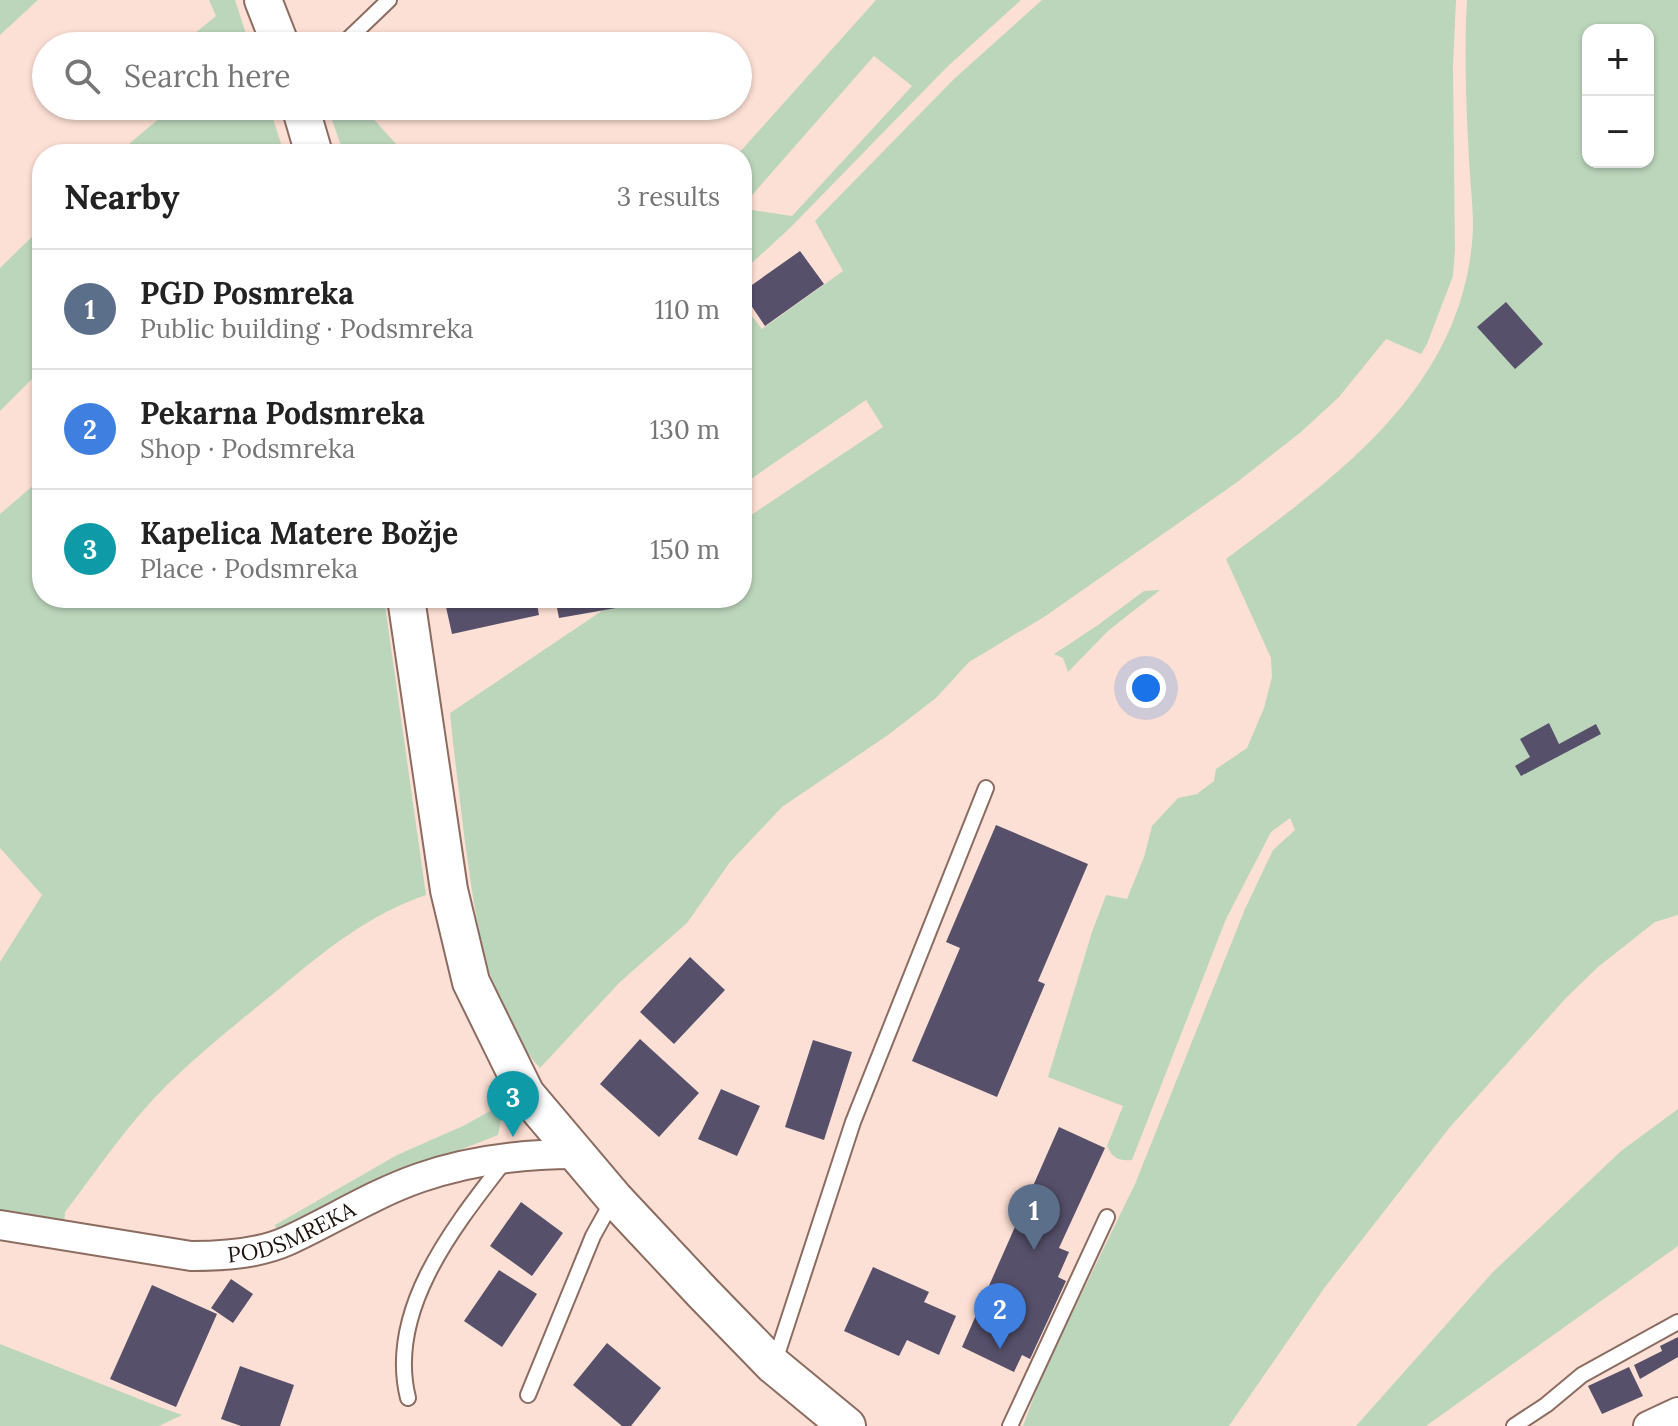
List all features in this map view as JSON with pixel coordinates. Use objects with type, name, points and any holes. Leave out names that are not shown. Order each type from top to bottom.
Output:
[{"type":"street","points":[[263,0],[276,32]]},
{"type":"street","points":[[304,120],[311,144]]},
{"type":"street","points":[[407,608],[449,890],[471,982],[526,1094],[614,1198],[773,1365],[847,1426]]},
{"type":"street","name":"PODSMREKA","points":[[0,1225],[191,1256],[220,1256],[286,1241],[417,1179],[465,1163],[532,1154],[575,1154]]},
{"type":"street","points":[[1648,1426],[1678,1412]]},
{"type":"lane","points":[[356,32],[389,0]]},
{"type":"lane","points":[[773,1365],[853,1122],[986,788]]},
{"type":"lane","points":[[408,1398],[402,1375],[405,1333],[423,1284],[467,1209],[508,1158]]},
{"type":"lane","points":[[528,1395],[593,1236],[614,1198]]},
{"type":"lane","points":[[1010,1426],[1107,1217]]},
{"type":"lane","points":[[1514,1426],[1582,1375],[1678,1322]]},
{"type":"green space","points":[[0,0],[38,0],[0,35]]},
{"type":"green space","points":[[209,0],[235,0],[245,32],[196,32],[216,16]]},
{"type":"green space","points":[[876,0],[1021,0],[947,67],[752,263],[752,210],[792,216],[912,86],[874,56],[752,195],[752,144],[747,144]]},
{"type":"green space","points":[[1042,0],[1456,0],[1453,276],[1427,344],[1421,354],[1386,339],[1339,397],[1301,432],[1236,483],[1044,617],[969,662],[936,698],[888,735],[782,807],[730,862],[687,923],[620,982],[540,1068],[507,1018],[486,961],[469,871],[450,713],[606,608],[752,608],[752,514],[883,427],[866,400],[752,478],[752,316],[762,329],[843,271],[815,221],[954,79]]},
{"type":"green space","points":[[1467,0],[1678,0],[1678,915],[1655,922],[1598,967],[1566,998],[1450,1127],[1325,1287],[1229,1426],[1023,1426],[1042,1375],[1135,1184],[1245,909],[1273,850],[1295,830],[1290,818],[1271,832],[1226,919],[1132,1160],[1117,1158],[1107,1146],[1123,1106],[1048,1077],[1092,932],[1106,895],[1127,899],[1144,857],[1152,826],[1178,798],[1197,794],[1214,781],[1216,769],[1247,748],[1264,708],[1272,677],[1271,658],[1226,559],[1309,496],[1385,426],[1417,386],[1443,343],[1462,296],[1473,233],[1466,59]]},
{"type":"green space","points":[[157,120],[273,120],[281,144],[129,144]]},
{"type":"green space","points":[[332,120],[375,120],[396,144],[340,144]]},
{"type":"green space","points":[[32,237],[32,379],[0,411],[0,268]]},
{"type":"green space","points":[[32,487],[32,608],[385,608],[426,895],[386,912],[331,948],[181,1071],[114,1146],[65,1212],[64,1225],[0,1214],[0,962],[42,895],[0,848],[0,514]]},
{"type":"green space","points":[[1160,590],[1108,631],[1068,672],[1063,658],[1054,654],[1144,591]]},
{"type":"green space","points":[[1678,1109],[1678,1246],[1426,1426],[1356,1426],[1492,1273],[1621,1151]]},
{"type":"green space","points":[[503,1110],[498,1135],[386,1179],[278,1234],[275,1225],[397,1155],[490,1111]]},
{"type":"green space","points":[[0,1344],[182,1415],[159,1426],[0,1426]]},
{"type":"building","points":[[800,251],[824,284],[765,326],[752,307],[752,285]]},
{"type":"building","points":[[1506,302],[1543,344],[1515,369],[1477,327]]},
{"type":"building","points":[[446,608],[538,608],[539,615],[452,634]]},
{"type":"building","points":[[557,608],[616,608],[559,618]]},
{"type":"building","points":[[1549,723],[1559,744],[1596,724],[1601,734],[1521,776],[1515,766],[1530,757],[1520,739]]},
{"type":"building","points":[[996,825],[1088,864],[1038,981],[1045,984],[997,1097],[912,1061],[960,948],[946,942]]},
{"type":"building","points":[[690,957],[725,990],[674,1044],[640,1012]]},
{"type":"building","points":[[640,1039],[699,1093],[659,1137],[600,1084]]},
{"type":"building","points":[[813,1040],[852,1052],[824,1140],[785,1127]]},
{"type":"building","points":[[721,1089],[760,1106],[737,1156],[698,1139]]},
{"type":"building","points":[[1059,1127],[1105,1148],[1059,1248],[1069,1252],[1058,1277],[1066,1281],[1030,1359],[1022,1355],[1014,1372],[962,1347]]},
{"type":"building","points":[[521,1202],[563,1233],[532,1276],[490,1246]]},
{"type":"building","points":[[873,1267],[929,1292],[924,1302],[956,1316],[939,1355],[907,1340],[899,1356],[844,1331]]},
{"type":"building","points":[[499,1270],[537,1294],[502,1347],[464,1321]]},
{"type":"building","points":[[231,1279],[253,1294],[233,1323],[211,1308]]},
{"type":"building","points":[[152,1285],[217,1314],[176,1407],[110,1379]]},
{"type":"building","points":[[1678,1337],[1678,1357],[1640,1379],[1634,1365],[1662,1351],[1660,1346]]},
{"type":"building","points":[[607,1343],[661,1388],[631,1426],[622,1426],[573,1385]]},
{"type":"building","points":[[240,1366],[294,1385],[280,1426],[241,1426],[221,1419]]},
{"type":"building","points":[[1629,1367],[1643,1396],[1602,1414],[1588,1386]]},
{"type":"place","name":"Kapelica Matere Božje","points":[[513,1137]]},
{"type":"place","name":"PGD Posmreka","points":[[1034,1250]]},
{"type":"place","name":"Pekarna Podsmreka","points":[[1000,1349]]}]
